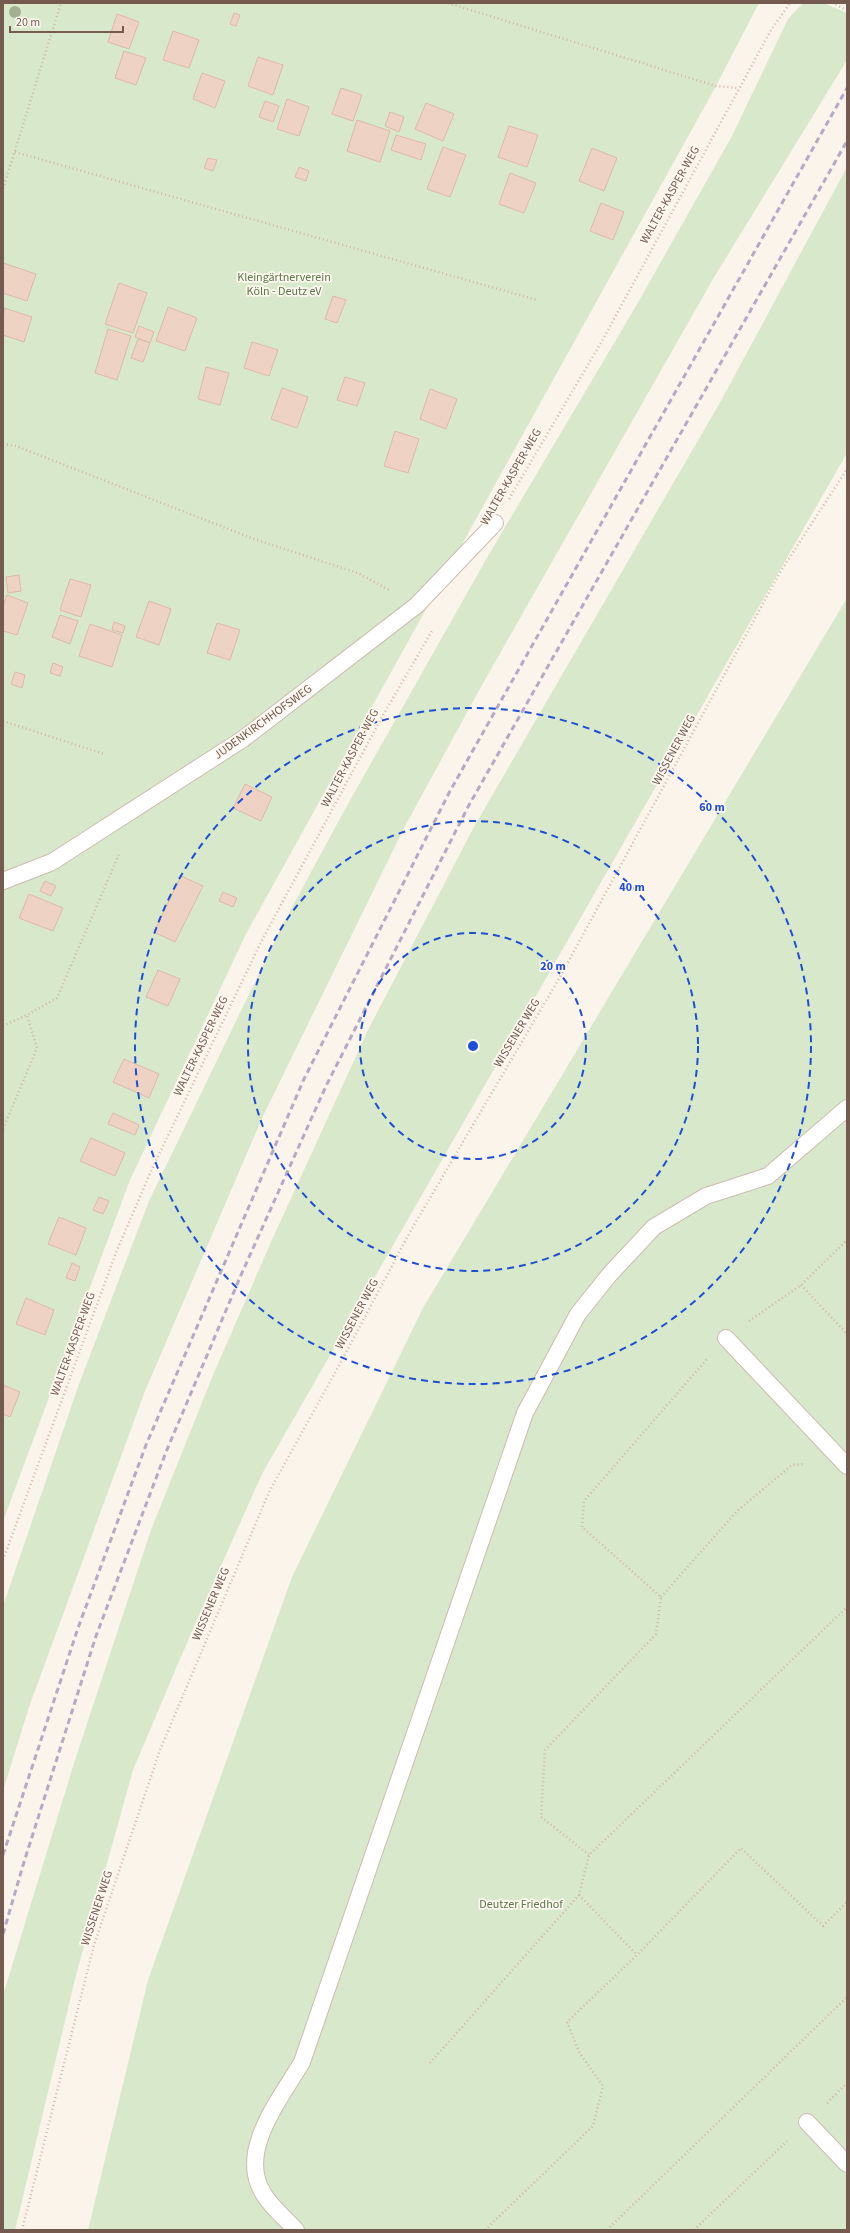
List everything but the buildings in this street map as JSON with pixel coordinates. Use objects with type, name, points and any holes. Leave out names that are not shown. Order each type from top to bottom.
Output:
[{"type":"lane","name":"JUDENKIRCHHOFSWEG","points":[[3,882],[52,862],[243,739],[417,605],[495,523]]},
{"type":"lane","points":[[296,2230],[262,2193],[253,2163],[259,2135],[302,2062],[525,1413],[578,1314],[610,1274],[654,1227],[706,1196],[768,1176],[847,1108]]},
{"type":"lane","points":[[726,1338],[845,1464]]},
{"type":"lane","points":[[808,2122],[847,2164]]},
{"type":"path","points":[[3,189],[60,3]]},
{"type":"path","points":[[448,3],[716,86],[739,88]]},
{"type":"path","name":"WALTER-KASPER-WEG","points":[[495,523],[602,341],[771,30],[790,3]]},
{"type":"path","points":[[832,3],[847,10]]},
{"type":"path","points":[[15,152],[537,300]]},
{"type":"path","points":[[3,444],[16,446],[254,539],[358,573],[417,605]]},
{"type":"path","name":"WISSENER WEG","points":[[22,2230],[94,1945],[160,1750],[269,1492],[342,1360],[410,1232],[560,978],[779,574],[847,469]]},
{"type":"path","name":"WALTER-KASPER-WEG","points":[[3,1560],[117,1250],[152,1169],[261,942],[382,717],[436,625]]},
{"type":"path","points":[[3,721],[104,754]]},
{"type":"path","points":[[3,1026],[27,1015],[57,998],[122,849]]},
{"type":"path","points":[[3,1129],[37,1048],[27,1015]]},
{"type":"path","points":[[661,1597],[582,1527],[584,1501],[726,1338],[800,1285],[847,1240]]},
{"type":"path","points":[[800,1285],[847,1334]]},
{"type":"path","points":[[589,1855],[541,1817],[545,1750],[656,1634],[661,1597],[737,1511],[792,1465],[845,1464]]},
{"type":"path","points":[[430,2063],[579,1895],[589,1855],[847,1608]]},
{"type":"path","points":[[485,2230],[593,2126],[603,2086],[579,2052],[568,2022],[637,1955],[741,1848],[823,1926],[847,1902]]},
{"type":"path","points":[[579,1895],[637,1955]]},
{"type":"path","points":[[607,2230],[847,1998]]},
{"type":"path","points":[[694,2230],[847,2083]]},
{"type":"green space","name":"Kleingärtnerverein Köln - Deutz eV","points":[[3,3],[759,3],[716,86],[246,934],[130,1180],[3,1521]]},
{"type":"green space","points":[[803,3],[824,3],[847,13],[847,60],[713,279],[482,685],[404,828],[263,1116],[145,1391],[29,1707],[3,1791],[3,1606],[79,1384],[149,1201],[282,926],[344,811],[488,556],[636,306],[732,136],[788,19]]},
{"type":"green space","points":[[847,167],[847,453],[262,1474],[192,1631],[133,1770],[76,1975],[15,2230],[3,2230],[3,1995],[75,1760],[151,1530],[213,1375],[271,1242],[368,1030],[475,825],[722,399]]},
{"type":"green space","name":"Deutzer Friedhof","points":[[847,598],[847,2230],[88,2230],[148,1980],[292,1577],[423,1308]]},
{"type":"railway","points":[[3,1855],[78,1628],[146,1445],[304,1079],[450,791],[847,88]]},
{"type":"railway","points":[[3,1934],[24,1862],[96,1636],[166,1452],[241,1275],[326,1086],[469,805],[847,141]]}]
